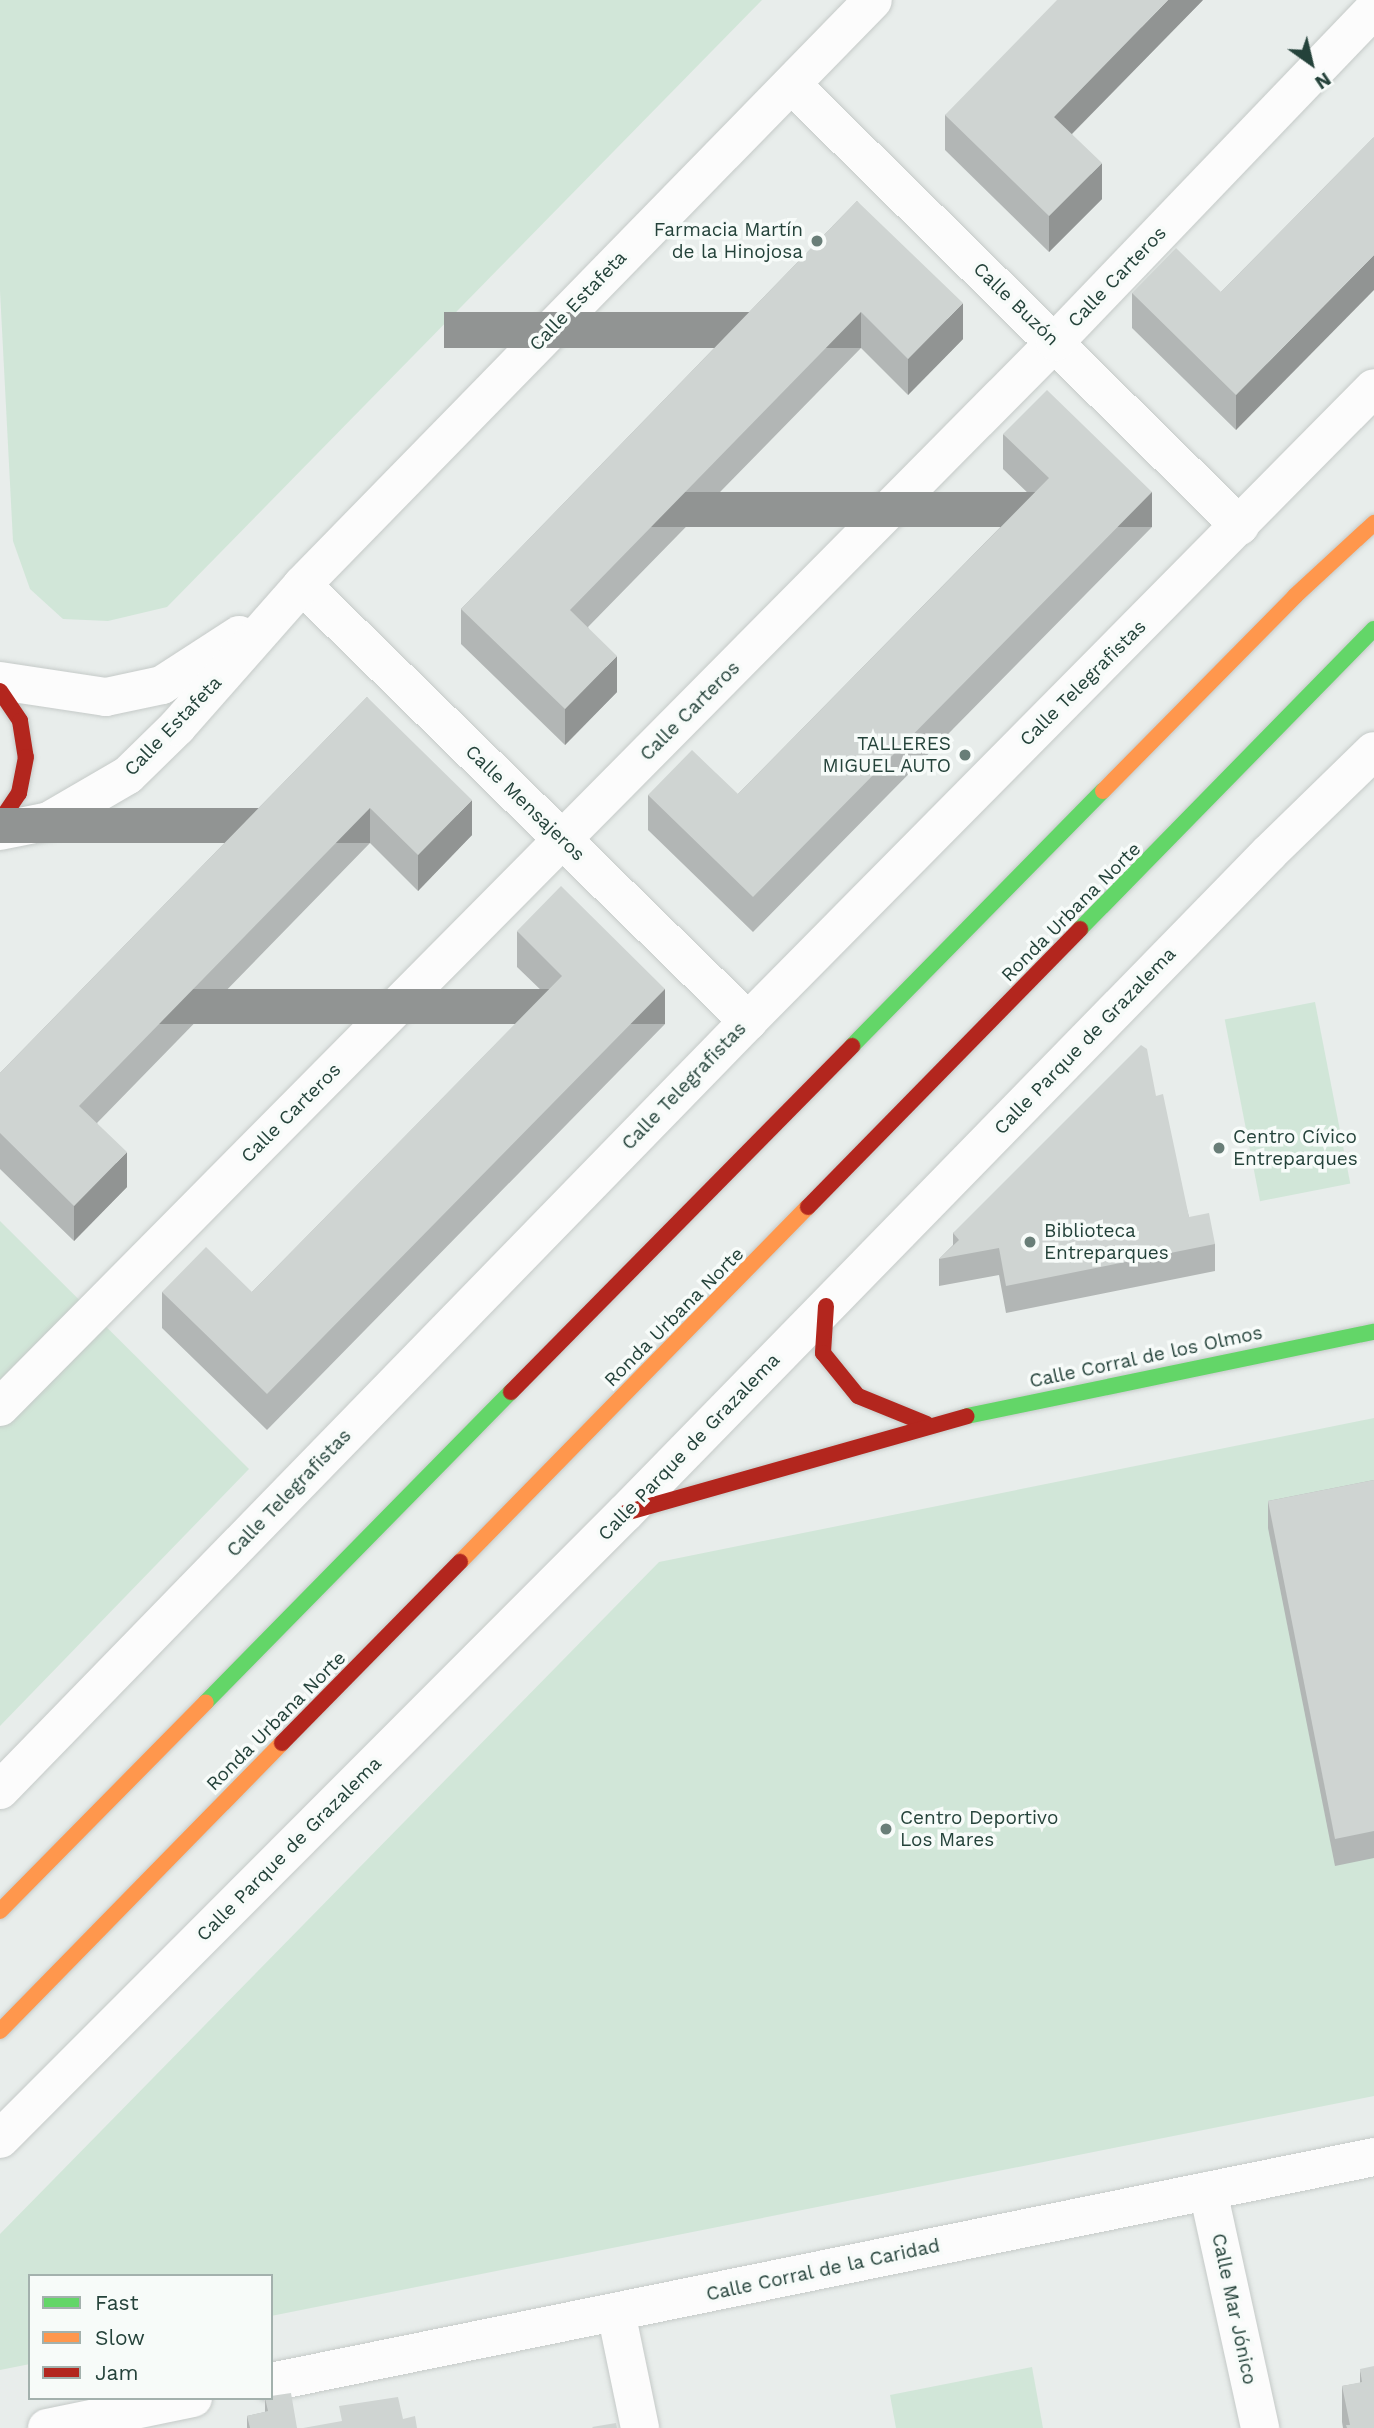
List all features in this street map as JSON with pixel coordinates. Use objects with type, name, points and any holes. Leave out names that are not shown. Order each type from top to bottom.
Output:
[{"type":"main road","points":[[1295,596],[1358,514]]},
{"type":"main road","points":[[0,1911],[1295,596],[1374,523]]},
{"type":"main road","name":"Ronda Urbana Norte","points":[[0,2031],[1202,810],[1374,629]]},
{"type":"main road","points":[[0,691],[20,722],[26,757],[19,793],[0,821]]},
{"type":"main road","points":[[826,1306],[823,1353],[858,1396],[926,1424]]},
{"type":"main road","name":"Calle Corral de los Olmos","points":[[625,1513],[926,1424],[1374,1332]]},
{"type":"street","name":"Calle Estafeta","points":[[0,831],[49,821],[128,775],[177,727],[293,595],[873,0]]},
{"type":"street","name":"Calle Carteros","points":[[0,1407],[1055,342],[1374,9]]},
{"type":"street","name":"Calle Buzón","points":[[791,84],[1240,526]]},
{"type":"street","name":"Calle Telegrafistas","points":[[0,1790],[748,1021],[1240,526],[1374,387]]},
{"type":"street","name":"Calle Estafeta","points":[[0,681],[106,697],[162,685],[293,595]]},
{"type":"street","name":"Calle Mensajeros","points":[[293,595],[562,839],[748,1021]]},
{"type":"street","name":"Calle Parque de Grazalema","points":[[0,2138],[625,1513],[1374,751]]},
{"type":"street","name":"Calle Corral de la Caridad","points":[[273,2382],[1374,2157]]},
{"type":"street","name":"Calle Mar Jónico","points":[[1208,2191],[1260,2428]]},
{"type":"street","points":[[616,2312],[640,2428]]},
{"type":"street","points":[[47,2428],[158,2417],[189,2400]]},
{"type":"green space","points":[[0,0],[762,0],[167,607],[108,621],[63,619],[30,589],[13,541],[0,291]]},
{"type":"green space","points":[[1315,1002],[1350,1184],[1260,1201],[1225,1020]]},
{"type":"green space","points":[[0,1221],[249,1469],[0,1726]]},
{"type":"green space","name":"Centro Deportivo Los Mares","points":[[1374,1418],[1374,2096],[273,2316],[273,2274],[28,2274],[28,2364],[0,2370],[0,2234],[659,1562]]},
{"type":"green space","points":[[1032,2367],[1043,2428],[896,2428],[890,2395]]},
{"type":"building","points":[[1057,0],[1168,0],[1054,117],[1102,163],[1049,216],[945,115]]},
{"type":"building","points":[[1374,137],[1374,255],[1236,395],[1132,293],[1176,248],[1221,292]]},
{"type":"building","points":[[857,201],[963,303],[908,359],[861,312],[570,610],[617,656],[565,709],[461,609]]},
{"type":"building","points":[[1047,390],[1152,492],[753,897],[648,795],[692,750],[738,794],[1049,478],[1003,434]]},
{"type":"building","points":[[367,697],[472,800],[418,855],[370,808],[79,1106],[127,1152],[74,1206],[0,1133],[0,1073]]},
{"type":"building","points":[[561,886],[665,989],[267,1394],[162,1292],[206,1247],[252,1292],[562,976],[517,931]]},
{"type":"building","points":[[1141,1045],[1147,1049],[1156,1096],[1163,1094],[1189,1217],[1209,1213],[1215,1244],[1006,1286],[999,1248],[939,1259],[959,1240],[953,1233]]},
{"type":"building","points":[[1374,1480],[1374,1831],[1335,1839],[1268,1501]]},
{"type":"building","points":[[1374,2366],[1374,2428],[1347,2428],[1346,2425],[1350,2425],[1342,2386],[1362,2382],[1360,2369]]},
{"type":"building","points":[[291,2393],[297,2428],[250,2428],[247,2416],[268,2411],[265,2400],[273,2400],[273,2396]]},
{"type":"building","points":[[398,2397],[403,2419],[415,2416],[417,2428],[303,2428],[342,2421],[339,2406]]},
{"type":"building","points":[[616,2423],[617,2428],[592,2427]]},
{"type":"traffic: fast","points":[[1080,929],[1374,629]]},
{"type":"traffic: fast","points":[[852,1046],[1103,791]]},
{"type":"traffic: fast","points":[[967,1416],[1374,1332]]},
{"type":"traffic: fast","points":[[206,1702],[511,1392]]},
{"type":"traffic: slow","points":[[1103,791],[1295,596],[1374,523]]},
{"type":"traffic: slow","points":[[460,1562],[808,1207]]},
{"type":"traffic: slow","points":[[0,1911],[206,1702]]},
{"type":"traffic: slow","points":[[0,2031],[282,1743]]},
{"type":"traffic: jam","points":[[0,691],[20,721],[26,757],[19,793],[0,821]]},
{"type":"traffic: jam","points":[[808,1207],[1080,929]]},
{"type":"traffic: jam","points":[[511,1392],[852,1046]]},
{"type":"traffic: jam","points":[[826,1306],[823,1353],[858,1396],[927,1424]]},
{"type":"traffic: jam","points":[[625,1513],[967,1416]]},
{"type":"traffic: jam","points":[[282,1743],[460,1562]]},
{"type":"place","name":"Farmacia Martín de la Hinojosa","points":[[817,241]]},
{"type":"place","name":"TALLERES MIGUEL AUTO","points":[[965,755]]},
{"type":"place","name":"Centro Cívico Entreparques","points":[[1219,1148]]},
{"type":"place","name":"Biblioteca Entreparques","points":[[1030,1242]]},
{"type":"place","name":"Centro Deportivo Los Mares","points":[[886,1829]]}]
